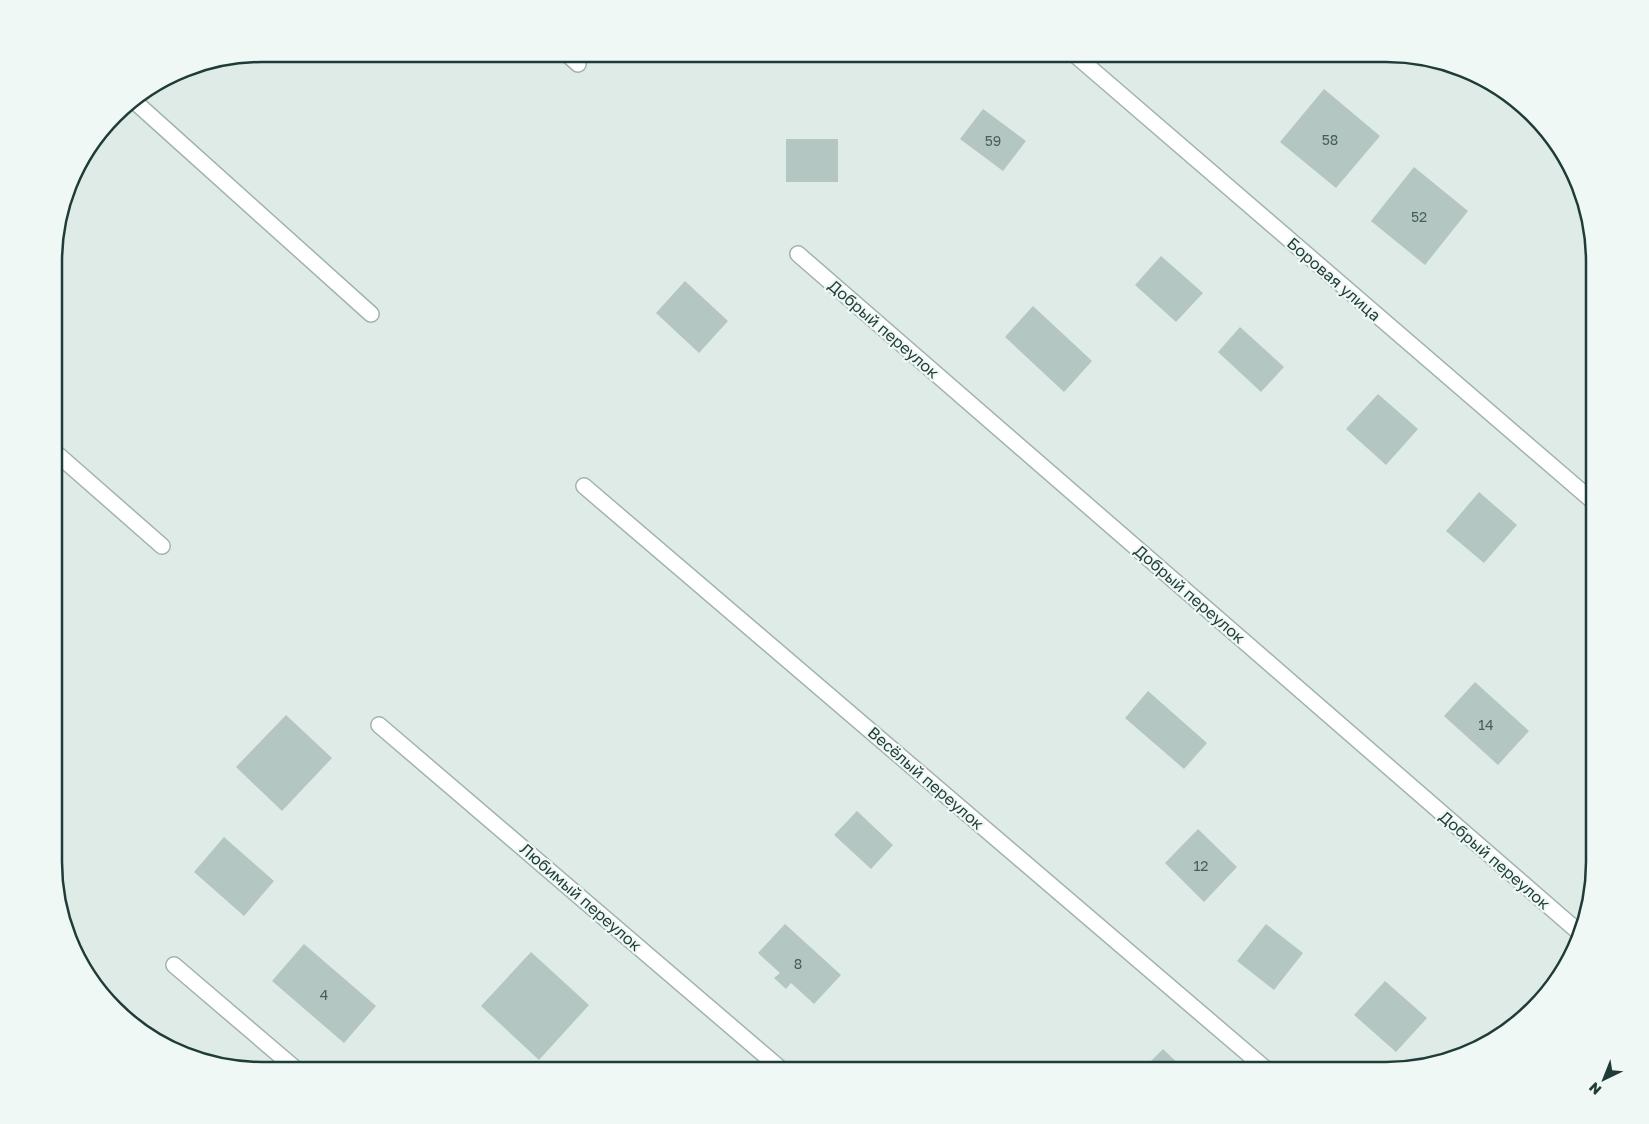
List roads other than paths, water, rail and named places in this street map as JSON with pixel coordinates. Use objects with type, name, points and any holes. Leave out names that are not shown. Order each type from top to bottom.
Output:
[{"type":"street","name":"Боровая улица","points":[[1083,62],[1587,496]]},
{"type":"street","points":[[139,106],[371,314]]},
{"type":"street","name":"Добрый переулок","points":[[798,254],[1575,929]]},
{"type":"street","points":[[62,458],[162,546]]},
{"type":"street","name":"Весёлый переулок","points":[[584,486],[1258,1062]]},
{"type":"street","name":"Любимый переулок","points":[[379,725],[773,1062]]},
{"type":"street","points":[[174,965],[288,1062]]}]
